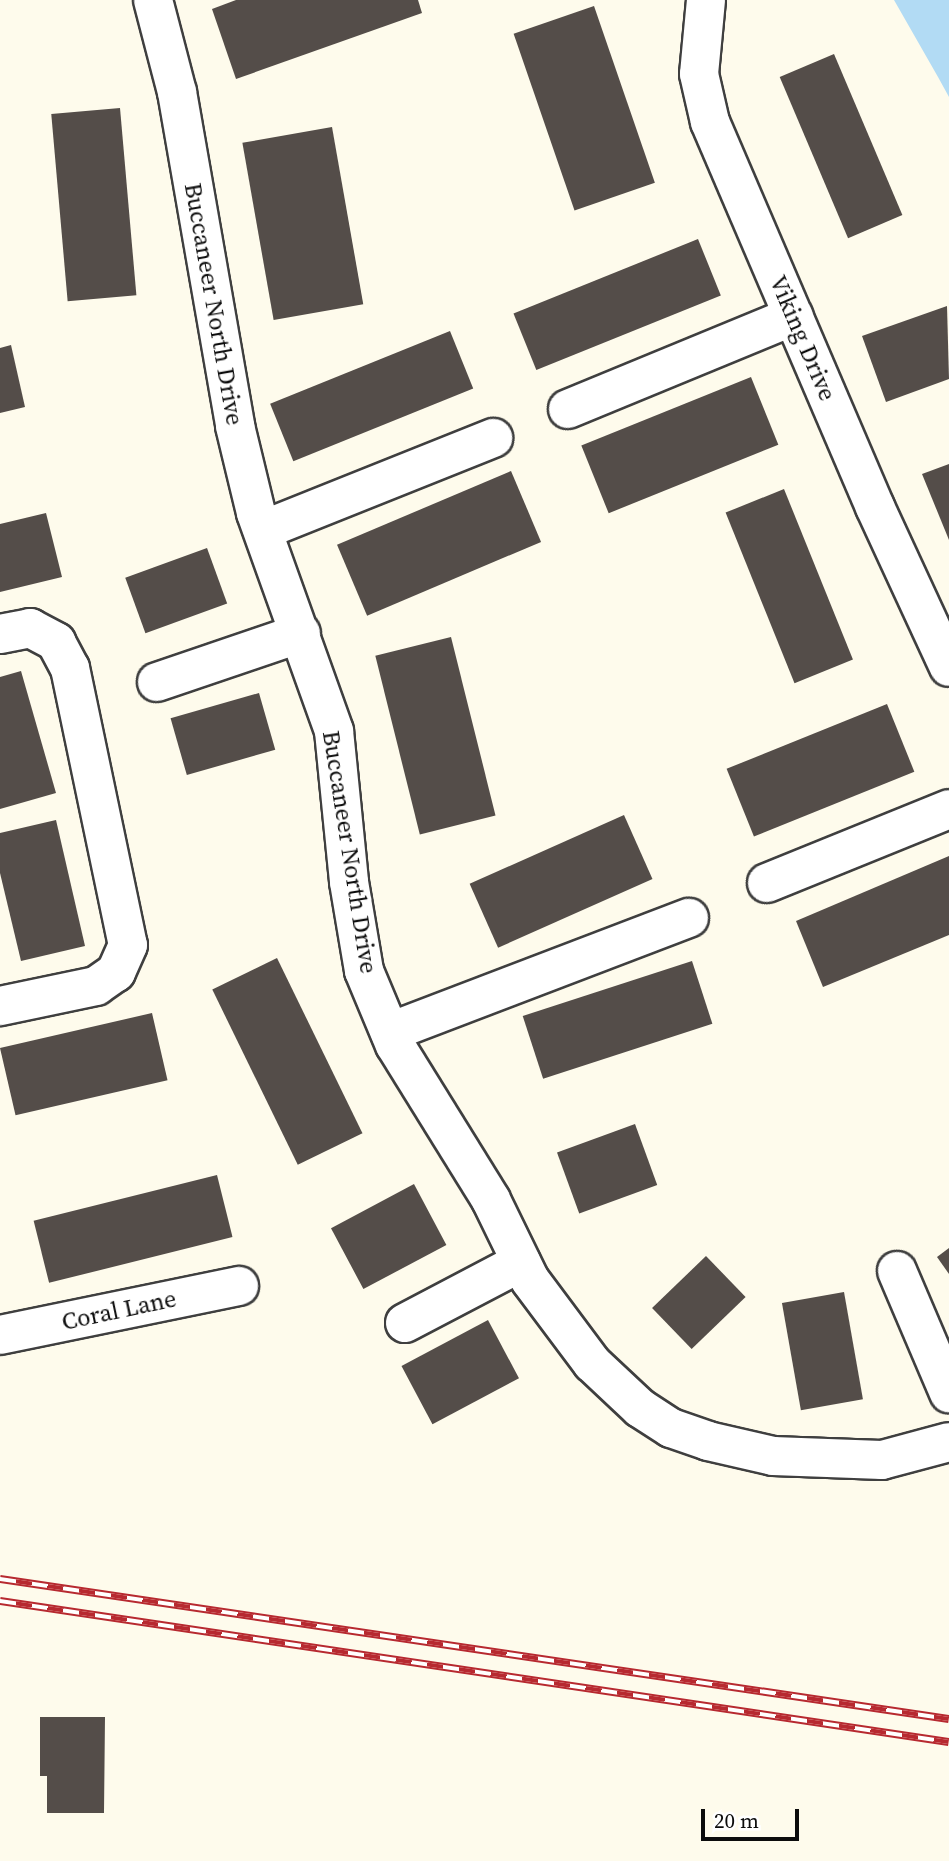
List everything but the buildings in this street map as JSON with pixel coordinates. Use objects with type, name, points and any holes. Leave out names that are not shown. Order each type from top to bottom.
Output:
[{"type":"street","name":"Viking Drive","points":[[706,0],[699,74],[710,122],[875,507],[949,667]]},
{"type":"street","name":"Buccaneer North Drive","points":[[160,2],[234,426],[262,530],[334,731],[349,882],[364,971],[390,1032],[491,1200],[530,1280],[592,1363],[640,1408],[671,1427],[708,1441],[773,1457],[882,1460],[949,1442]]},
{"type":"street","points":[[568,409],[794,316]]},
{"type":"street","points":[[262,530],[493,438]]},
{"type":"street","points":[[0,634],[30,628],[56,642],[70,668],[128,945],[116,972],[96,986],[0,1006]]},
{"type":"street","points":[[157,682],[301,633]]},
{"type":"street","points":[[767,883],[949,809]]},
{"type":"street","points":[[390,1032],[689,918]]},
{"type":"street","points":[[405,1323],[521,1262]]},
{"type":"street","points":[[897,1272],[949,1394]]},
{"type":"street","name":"Coral Lane","points":[[0,1335],[239,1286]]},
{"type":"water","points":[[894,0],[949,0],[949,97],[938,77]]},
{"type":"railway","points":[[0,1579],[949,1719]]},
{"type":"railway","points":[[0,1601],[949,1742]]}]
